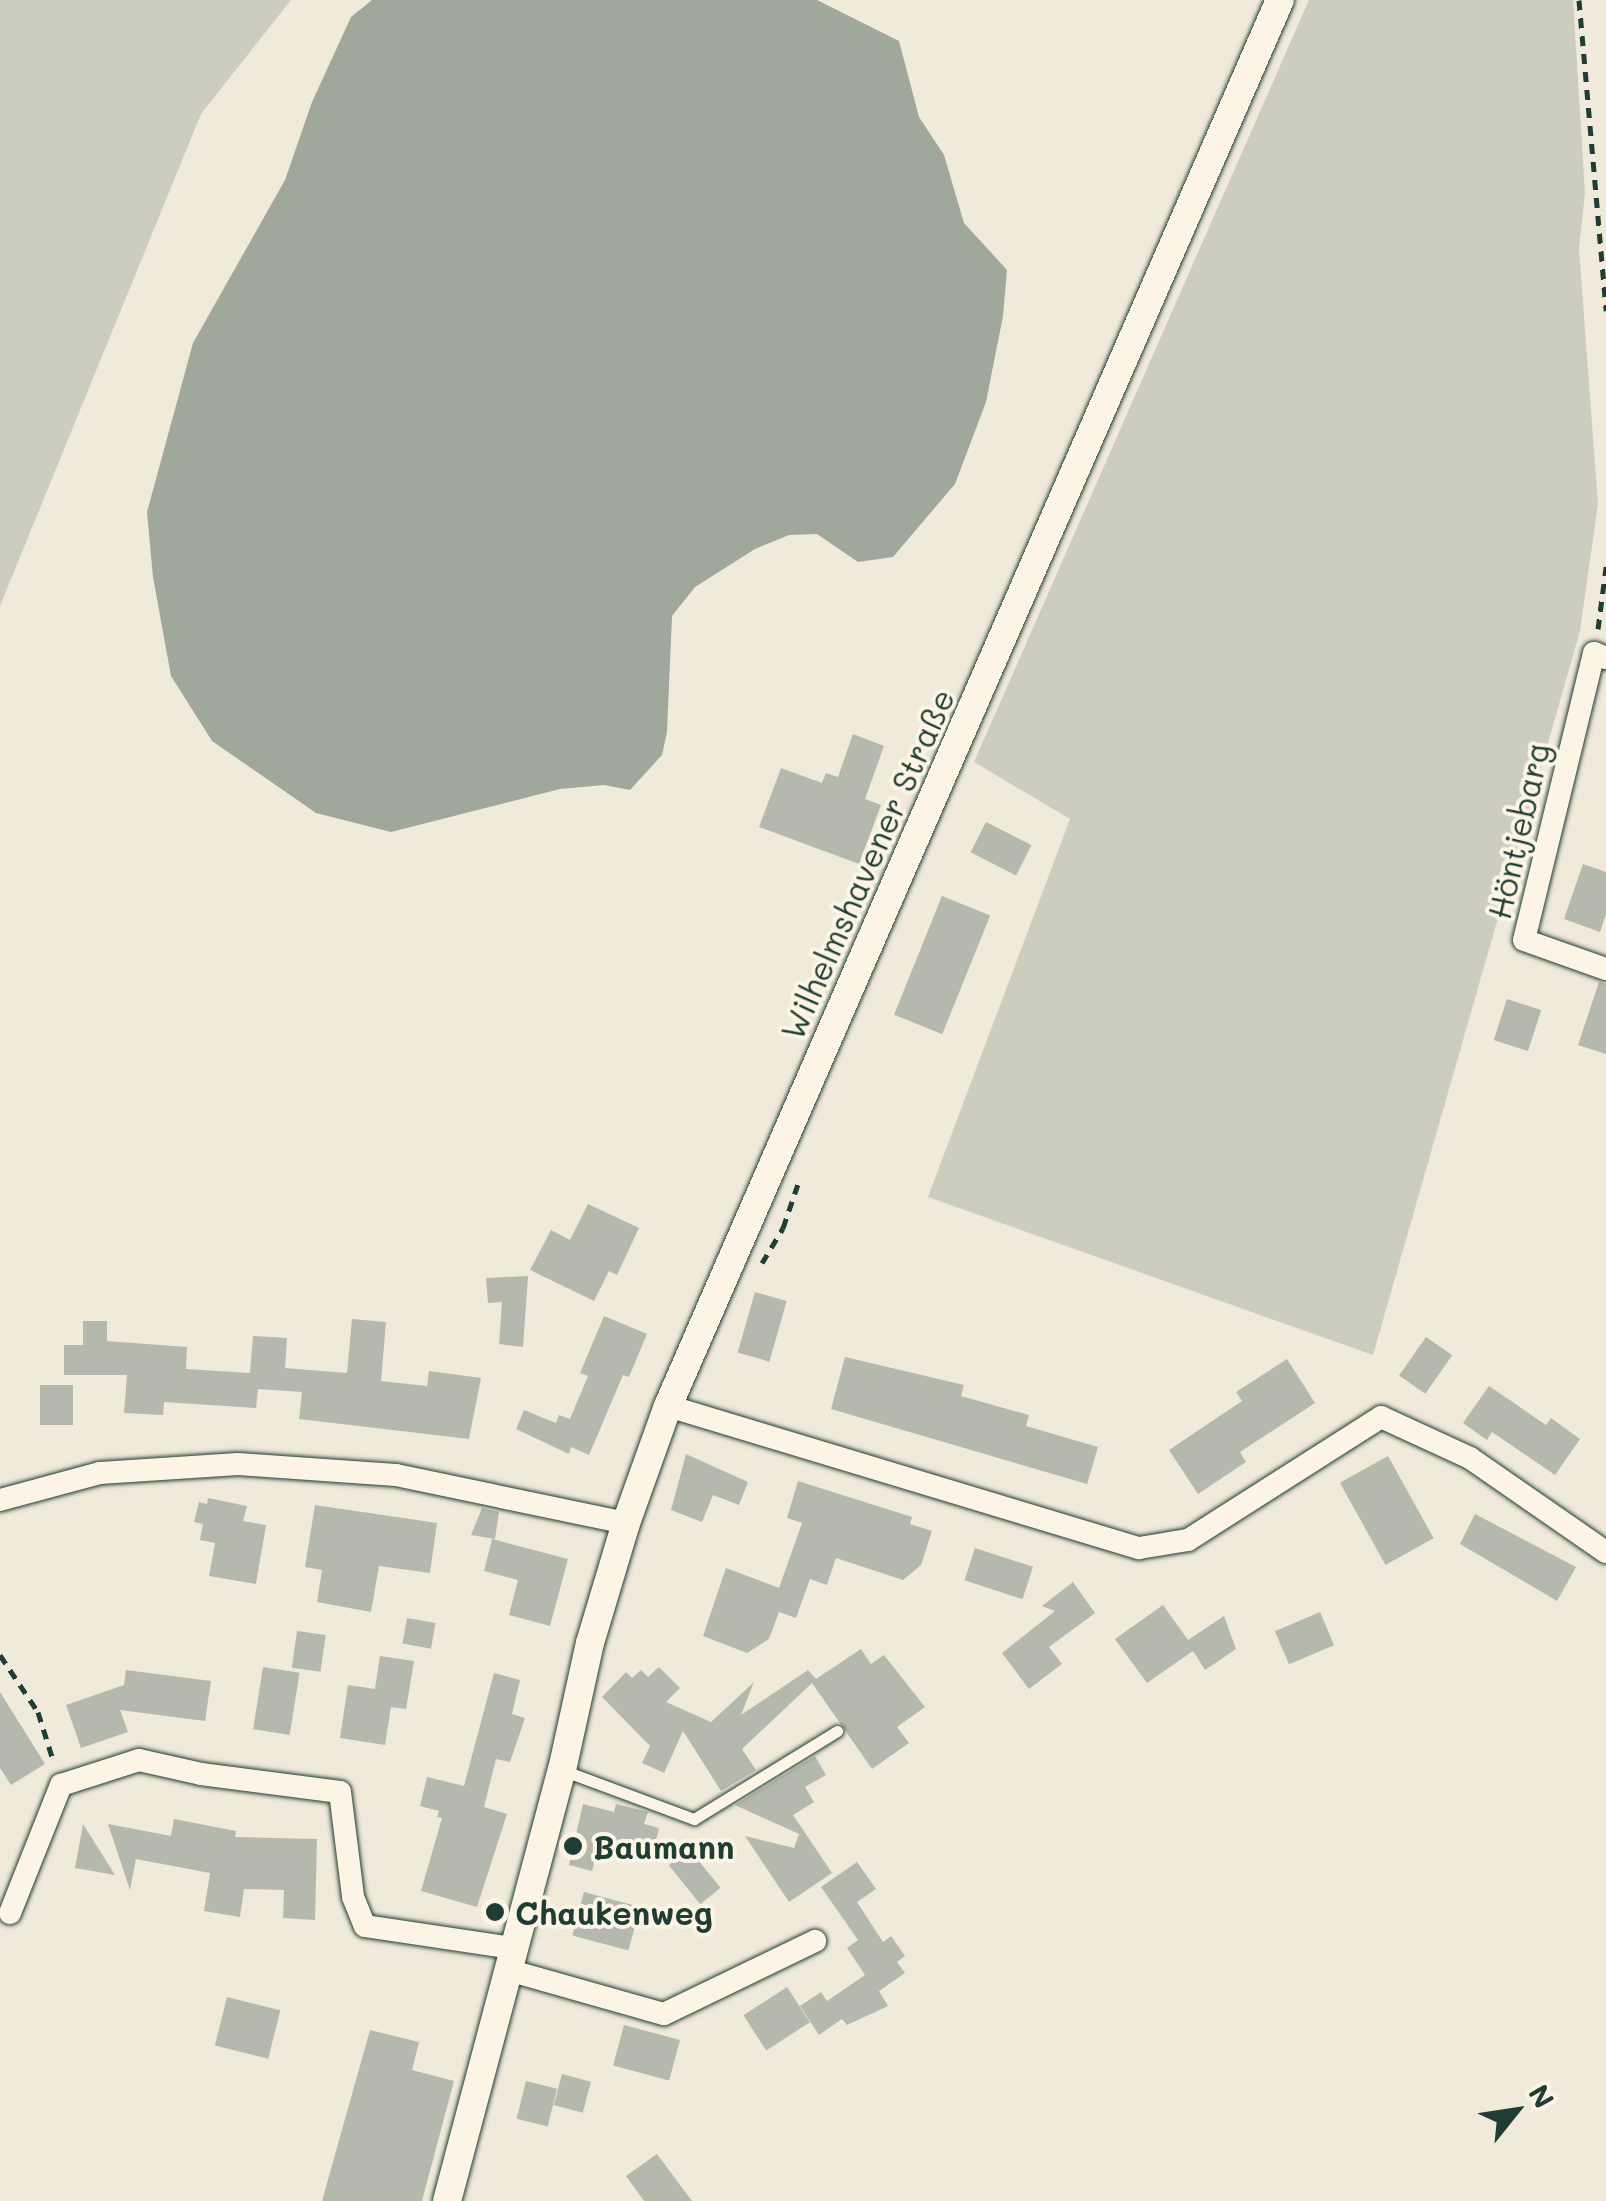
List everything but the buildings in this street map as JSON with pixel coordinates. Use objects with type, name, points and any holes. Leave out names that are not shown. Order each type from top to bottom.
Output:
[{"type":"street","name":"Wilhelmshavener Straße","points":[[447,2201],[562,1770],[590,1643],[626,1523],[668,1406],[1280,0]]},
{"type":"street","name":"Höntjebarg","points":[[1600,655],[1524,940],[1606,968]]},
{"type":"street","points":[[668,1406],[1140,1548],[1188,1540],[1381,1417],[1470,1458],[1606,1552]]},
{"type":"street","points":[[0,1500],[100,1473],[238,1464],[396,1475],[626,1523]]},
{"type":"street","points":[[10,1913],[49,1807],[62,1785],[139,1760],[201,1774],[340,1792],[353,1897],[365,1926],[510,1959],[664,2014],[815,1941]]},
{"type":"lane","points":[[562,1770],[694,1819],[837,1731]]},
{"type":"path","points":[[1580,0],[1606,311]]},
{"type":"path","points":[[1600,655],[1606,567]]},
{"type":"path","points":[[753,1277],[784,1228],[801,1167]]},
{"type":"path","points":[[0,1655],[38,1712],[62,1785]]},
{"type":"shaded area","points":[[0,0],[291,0],[201,114],[0,606]]},
{"type":"shaded area","points":[[372,0],[817,0],[899,41],[919,117],[944,155],[964,223],[1007,270],[1003,316],[986,402],[955,484],[893,557],[858,562],[817,534],[789,535],[755,549],[695,587],[672,616],[667,732],[662,755],[630,790],[604,785],[560,789],[391,832],[316,813],[212,741],[171,676],[153,577],[147,512],[193,343],[285,180],[312,102],[351,17]]},
{"type":"shaded area","points":[[1309,0],[1573,0],[1585,193],[1579,249],[1598,504],[1580,631],[1373,1355],[928,1197],[1070,819],[974,762]]},
{"type":"place","name":"Baumann","points":[[573,1846]]},
{"type":"place","name":"Chaukenweg","points":[[495,1912]]}]
